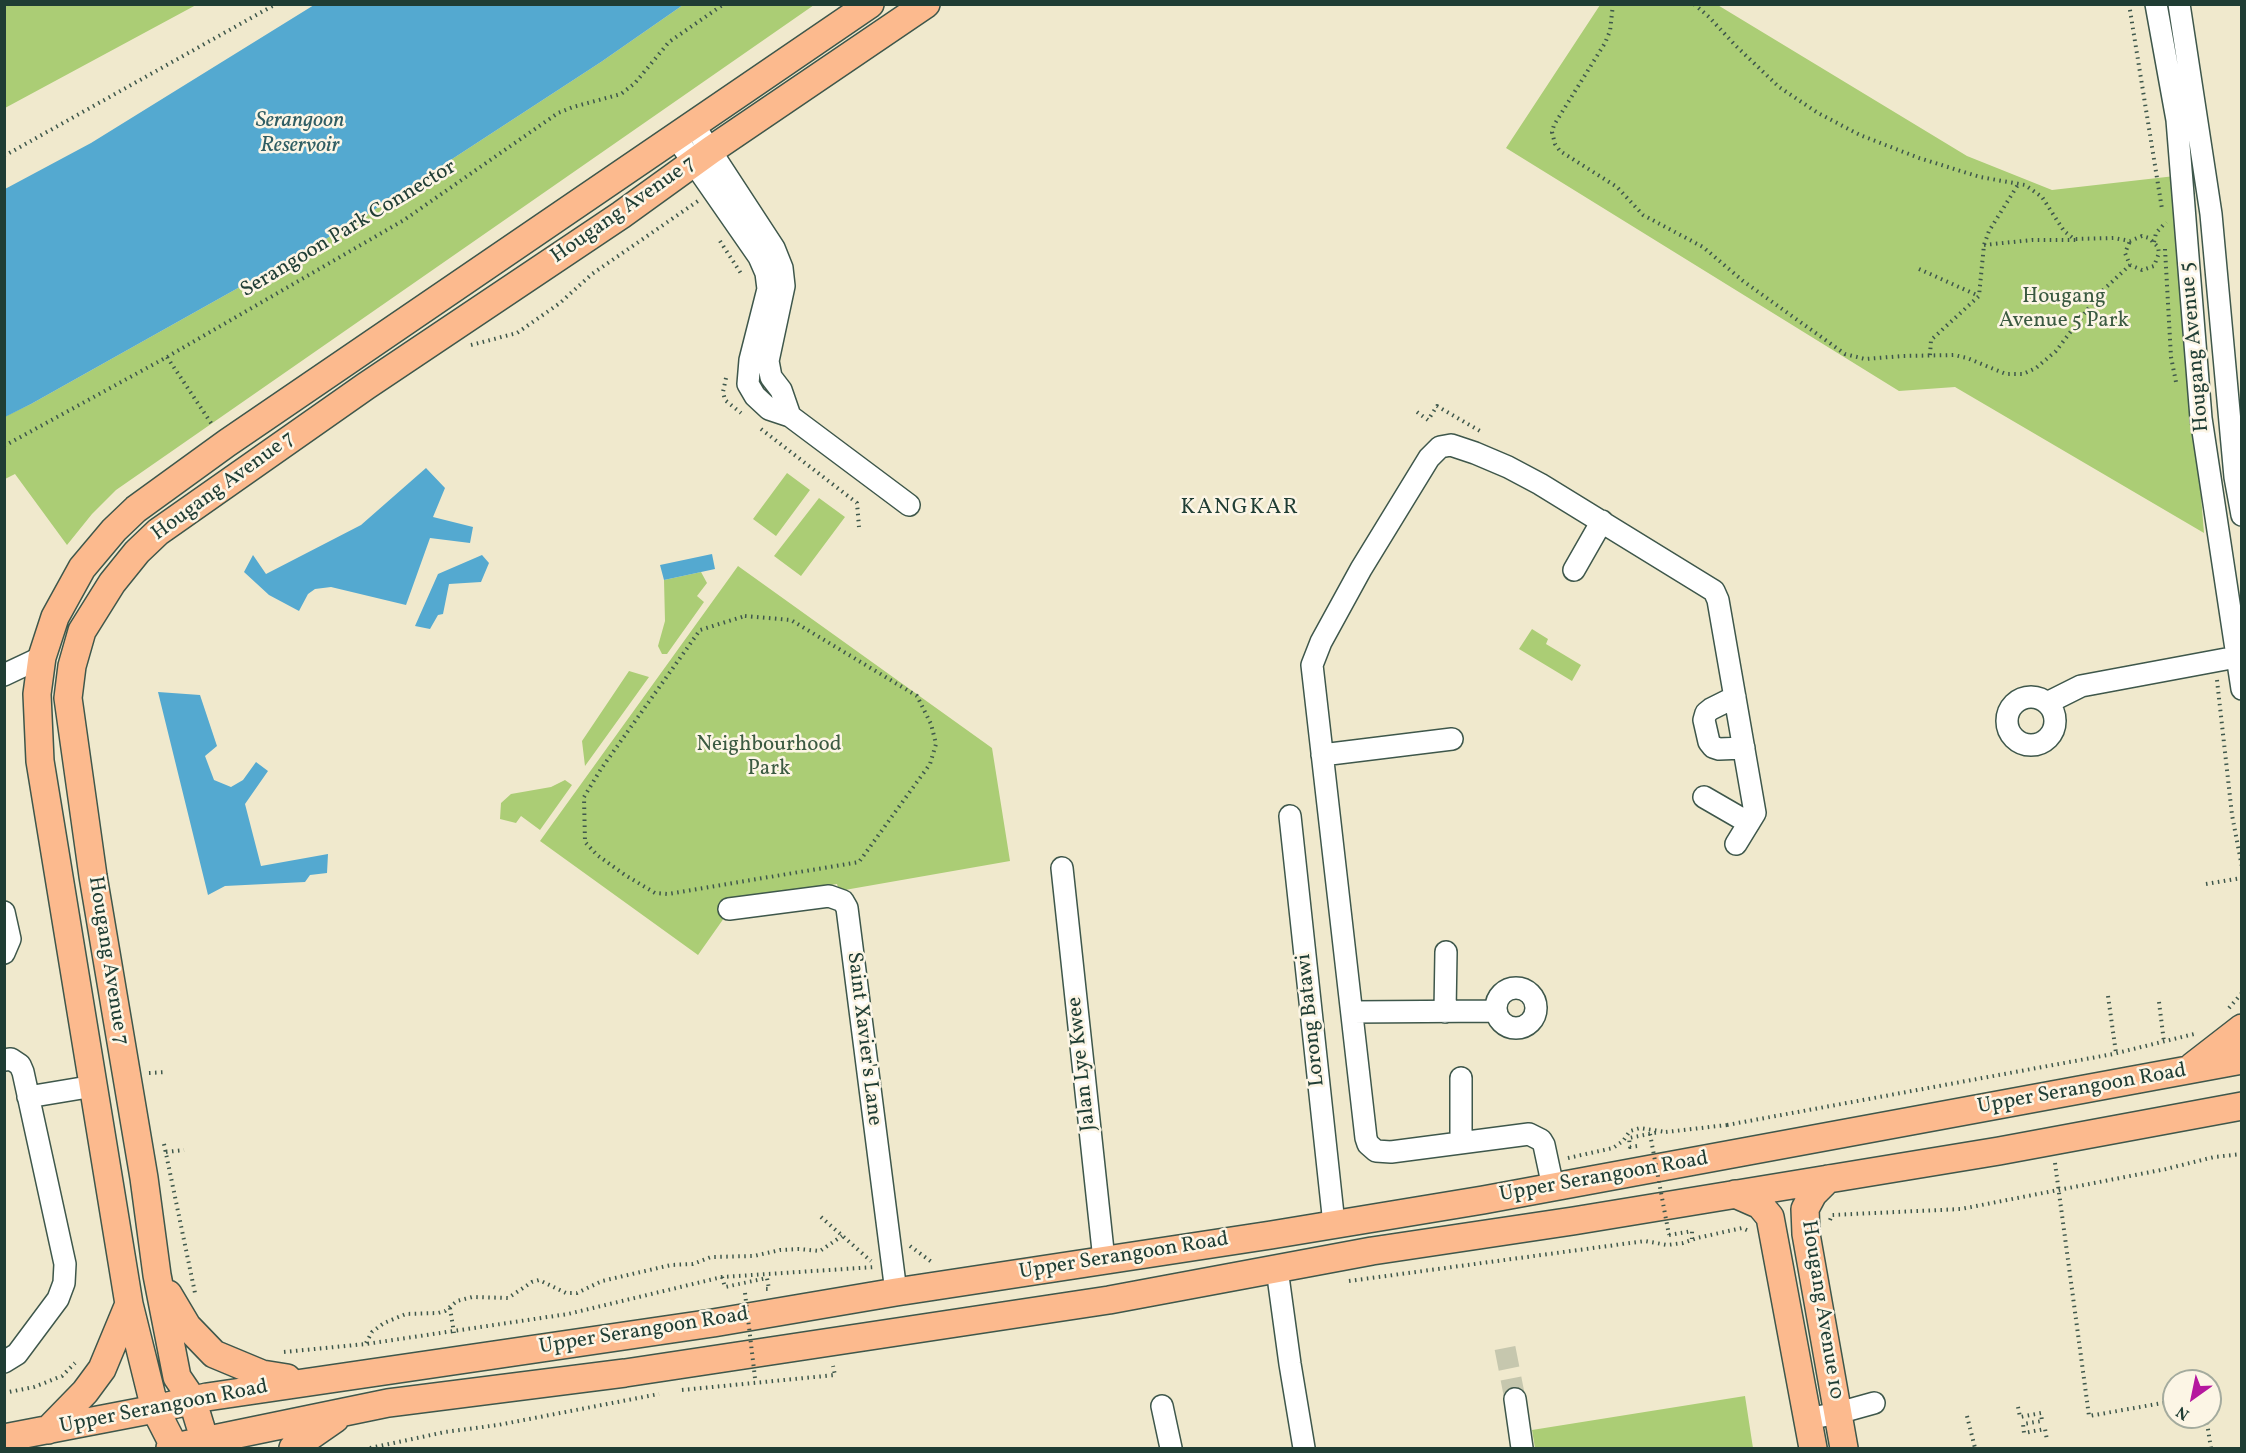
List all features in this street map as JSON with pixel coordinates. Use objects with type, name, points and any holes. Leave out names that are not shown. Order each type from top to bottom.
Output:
[{"type":"main road","name":"Hougang Avenue 7","points":[[173,1448],[155,1409],[129,1304],[40,761],[37,694],[42,657],[56,617],[82,568],[114,530],[136,509],[227,443],[870,4]]},
{"type":"main road","name":"Hougang Avenue 7","points":[[206,1445],[192,1399],[177,1377],[157,1275],[144,1178],[93,876],[68,698],[72,666],[82,632],[112,583],[137,552],[158,532],[366,386],[621,215],[703,156],[926,4]]},
{"type":"main road","points":[[2187,1070],[2234,1020]]},
{"type":"main road","name":"Upper Serangoon Road","points":[[4,1438],[155,1409],[192,1399],[713,1323],[895,1282],[1104,1260],[1334,1224],[1550,1175],[1730,1155],[2241,1060]]},
{"type":"main road","name":"Upper Serangoon Road","points":[[173,1448],[206,1445],[348,1410],[388,1403],[625,1373],[905,1333],[1109,1300],[1372,1251],[1828,1179],[2236,1109]]},
{"type":"main road","name":"Hougang Avenue 10","points":[[1828,1179],[1813,1194],[1805,1209],[1806,1234],[1844,1424]]},
{"type":"main road","name":"Hougang Avenue 10","points":[[1735,1194],[1760,1205],[1770,1217],[1813,1449]]},
{"type":"main road","points":[[157,1275],[187,1326],[214,1354],[262,1374],[306,1381]]},
{"type":"main road","points":[[48,1430],[85,1392],[102,1369],[129,1304]]},
{"type":"main road","points":[[293,1449],[348,1410]]},
{"type":"street","name":"Hougang Avenue 5","points":[[2156,4],[2177,120],[2194,354],[2201,418],[2239,656],[2241,689]]},
{"type":"street","name":"Hougang Avenue 5","points":[[2179,4],[2211,214],[2235,477],[2241,515]]},
{"type":"street","points":[[684,130],[774,248],[782,268],[784,286],[768,361],[771,378],[781,390],[790,416]]},
{"type":"street","points":[[703,156],[713,189],[759,257],[766,273],[768,289],[750,360],[748,384],[755,396],[769,409],[790,416],[909,505]]},
{"type":"street","points":[[2194,354],[2225,353]]},
{"type":"street","points":[[1550,1175],[1544,1145],[1541,1140],[1529,1134],[1391,1152],[1376,1151],[1368,1144],[1312,666],[1316,653],[1362,569],[1429,458],[1440,447],[1459,448],[1508,467],[1602,521],[1714,591],[1718,600],[1755,813],[1736,844]]},
{"type":"street","points":[[1571,568],[1602,521]]},
{"type":"street","points":[[2047,703],[2081,686],[2239,656]]},
{"type":"street","points":[[4,675],[42,657]]},
{"type":"street","points":[[1735,697],[1711,709],[1706,713],[1704,720],[1709,742],[1713,747],[1719,749],[1744,748]]},
{"type":"street","points":[[1322,755],[1452,739]]},
{"type":"street","points":[[1704,797],[1749,824]]},
{"type":"street","name":"Lorong Batawi","points":[[1290,816],[1334,1224]]},
{"type":"street","name":"Jalan Lye Kwee","points":[[1062,868],[1104,1260]]},
{"type":"street","name":"Saint Xavier's Lane","points":[[729,909],[829,896],[843,901],[847,908],[895,1282]]},
{"type":"street","points":[[4,912],[10,939],[4,953]]},
{"type":"street","points":[[1445,1012],[1446,952]]},
{"type":"street","points":[[1352,1012],[1496,1011]]},
{"type":"street","points":[[4,1060],[11,1059],[20,1065],[65,1264],[64,1283],[58,1299],[17,1354],[4,1362]]},
{"type":"street","points":[[1461,1078],[1461,1143]]},
{"type":"street","points":[[28,1096],[93,1086]]},
{"type":"street","points":[[1277,1269],[1304,1449]]},
{"type":"street","points":[[1515,1399],[1522,1449]]},
{"type":"street","points":[[1807,1419],[1844,1424],[1874,1403]]},
{"type":"street","points":[[1162,1406],[1171,1449]]},
{"type":"path","points":[[4,156],[276,4]]},
{"type":"path","name":"Serangoon Park Connector","points":[[4,446],[167,357],[404,220],[558,113],[573,106],[621,94],[635,83],[669,42],[724,4]]},
{"type":"path","points":[[1613,4],[1610,31],[1605,44],[1554,125],[1552,140],[1557,148],[1617,187],[1643,215],[1703,247],[1743,280],[1845,354],[1865,359],[1946,355],[1967,358],[2006,374],[2017,375],[2030,372],[2046,361],[2064,343],[2091,303],[2130,265]]},
{"type":"path","points":[[1694,4],[1709,16],[1736,46],[1779,87],[1818,113],[1860,135],[1919,158],[1980,177],[2019,183],[2037,192],[2046,201],[2064,231],[2079,240]]},
{"type":"path","points":[[2128,4],[2164,223]]},
{"type":"path","points":[[1930,355],[1931,340],[1979,296],[1984,245],[1989,231],[2019,183]]},
{"type":"path","points":[[460,348],[517,333],[560,303],[592,274],[713,189]]},
{"type":"path","points":[[1984,245],[2097,237],[2130,241],[2142,236],[2149,238],[2158,247],[2158,260],[2148,269],[2135,269],[2130,265],[2125,253],[2130,241]]},
{"type":"path","points":[[1919,269],[1979,296]]},
{"type":"path","points":[[167,357],[213,427]]},
{"type":"path","points":[[745,616],[791,620],[917,696],[931,724],[936,744],[930,764],[858,862],[668,894],[655,893],[644,887],[597,855],[585,842],[584,797],[601,769],[700,630],[745,616]]},
{"type":"path","points":[[2205,884],[2241,878]]},
{"type":"path","points":[[2108,996],[2116,1053]]},
{"type":"path","points":[[2234,1020],[2241,996]]},
{"type":"path","points":[[2159,1002],[2164,1042]]},
{"type":"path","points":[[1647,1144],[1630,1147],[1629,1138],[1727,1125],[2116,1053],[2192,1035],[2201,1029]]},
{"type":"path","points":[[147,1062],[152,1084]]},
{"type":"path","points":[[155,1072],[166,1072]]},
{"type":"path","points":[[1727,1125],[1730,1155]]},
{"type":"path","points":[[1550,1175],[1613,1148],[1623,1141],[1630,1131],[1640,1128],[1666,1132]]},
{"type":"path","points":[[1650,1134],[1669,1235],[1692,1231],[1693,1239]]},
{"type":"path","points":[[163,1140],[196,1294]]},
{"type":"path","points":[[2051,1140],[2060,1190],[2089,1416],[2162,1403]]},
{"type":"path","points":[[166,1152],[184,1150]]},
{"type":"path","points":[[1828,1226],[1832,1215],[1960,1209],[2166,1169],[2214,1157],[2241,1154]]},
{"type":"path","points":[[279,1353],[366,1344],[568,1314],[722,1277],[879,1267],[821,1217]]},
{"type":"path","points":[[1670,1243],[1742,1228],[1757,1236]]},
{"type":"path","points":[[366,1344],[372,1332],[384,1323],[406,1314],[438,1313],[457,1301],[472,1297],[508,1298],[539,1280],[566,1293],[577,1293],[602,1281],[671,1265],[693,1264],[711,1257],[754,1256],[780,1250],[820,1251],[842,1236]]},
{"type":"path","points":[[1348,1281],[1645,1241],[1667,1245],[1693,1239]]},
{"type":"path","points":[[895,1282],[937,1265]]},
{"type":"path","points":[[722,1277],[725,1287],[767,1278],[769,1289],[761,1290]]},
{"type":"path","points":[[753,1292],[745,1293],[755,1378]]},
{"type":"path","points":[[450,1307],[458,1359]]},
{"type":"path","points":[[4,1393],[34,1387],[62,1376],[83,1356]]},
{"type":"path","points":[[681,1390],[836,1375],[834,1366]]},
{"type":"path","points":[[370,1449],[446,1432],[498,1425],[669,1391]]},
{"type":"path","points":[[2018,1407],[2020,1417],[2040,1413],[2042,1421],[2023,1424],[2024,1433],[2045,1430],[2047,1440]]},
{"type":"path","points":[[1967,1416],[1975,1449]]},
{"type":"path","points":[[2208,1429],[2211,1449]]},
{"type":"green space","points":[[5,4],[196,4],[196,5],[5,108]]},
{"type":"green space","name":"Hougang Avenue 5 Park","points":[[1716,4],[1967,156],[2052,190],[2175,176],[2204,533],[1955,387],[1899,391],[1506,148],[1600,5]]},
{"type":"green space","points":[[683,5],[814,5],[116,490],[92,514],[67,545],[15,474],[5,479],[4,417],[354,223],[601,62]]},
{"type":"green space","points":[[787,473],[810,490],[776,536],[753,519]]},
{"type":"green space","points":[[819,498],[845,517],[801,576],[774,556]]},
{"type":"green space","name":"Neighbourhood Park","points":[[738,566],[992,748],[1010,861],[839,891],[837,884],[736,901],[698,955],[540,841]]},
{"type":"green space","points":[[701,572],[707,583],[697,596],[704,602],[667,654],[662,654],[658,646],[665,621],[664,580]]},
{"type":"green space","points":[[1532,629],[1548,639],[1546,644],[1581,665],[1572,681],[1519,649]]},
{"type":"green space","points":[[629,671],[649,677],[585,766],[582,741]]},
{"type":"green space","points":[[565,780],[572,785],[540,830],[521,816],[516,823],[500,819],[501,803],[511,794],[551,787]]},
{"type":"green space","points":[[1745,1396],[1753,1448],[1535,1448],[1532,1430]]},
{"type":"water","name":"Serangoon Reservoir","points":[[314,5],[683,5],[601,62],[354,223],[5,417],[5,189],[91,143]]},
{"type":"water","points":[[426,468],[445,488],[433,517],[473,527],[470,543],[430,538],[406,605],[331,587],[315,589],[308,594],[299,611],[269,595],[244,572],[253,555],[266,574],[361,525]]},
{"type":"water","points":[[712,554],[715,569],[664,580],[660,565]]},
{"type":"water","points":[[482,555],[489,563],[481,582],[449,584],[443,614],[438,615],[430,629],[415,626],[438,574]]},
{"type":"water","points":[[158,692],[200,695],[217,746],[205,756],[214,780],[231,787],[243,780],[256,762],[268,771],[245,804],[261,866],[328,854],[327,873],[310,875],[305,882],[225,886],[208,895]]},
{"type":"tunnel","points":[[1505,1348],[1515,1399]]},
{"type":"district","name":"KANGKAR","points":[[1240,509]]}]
